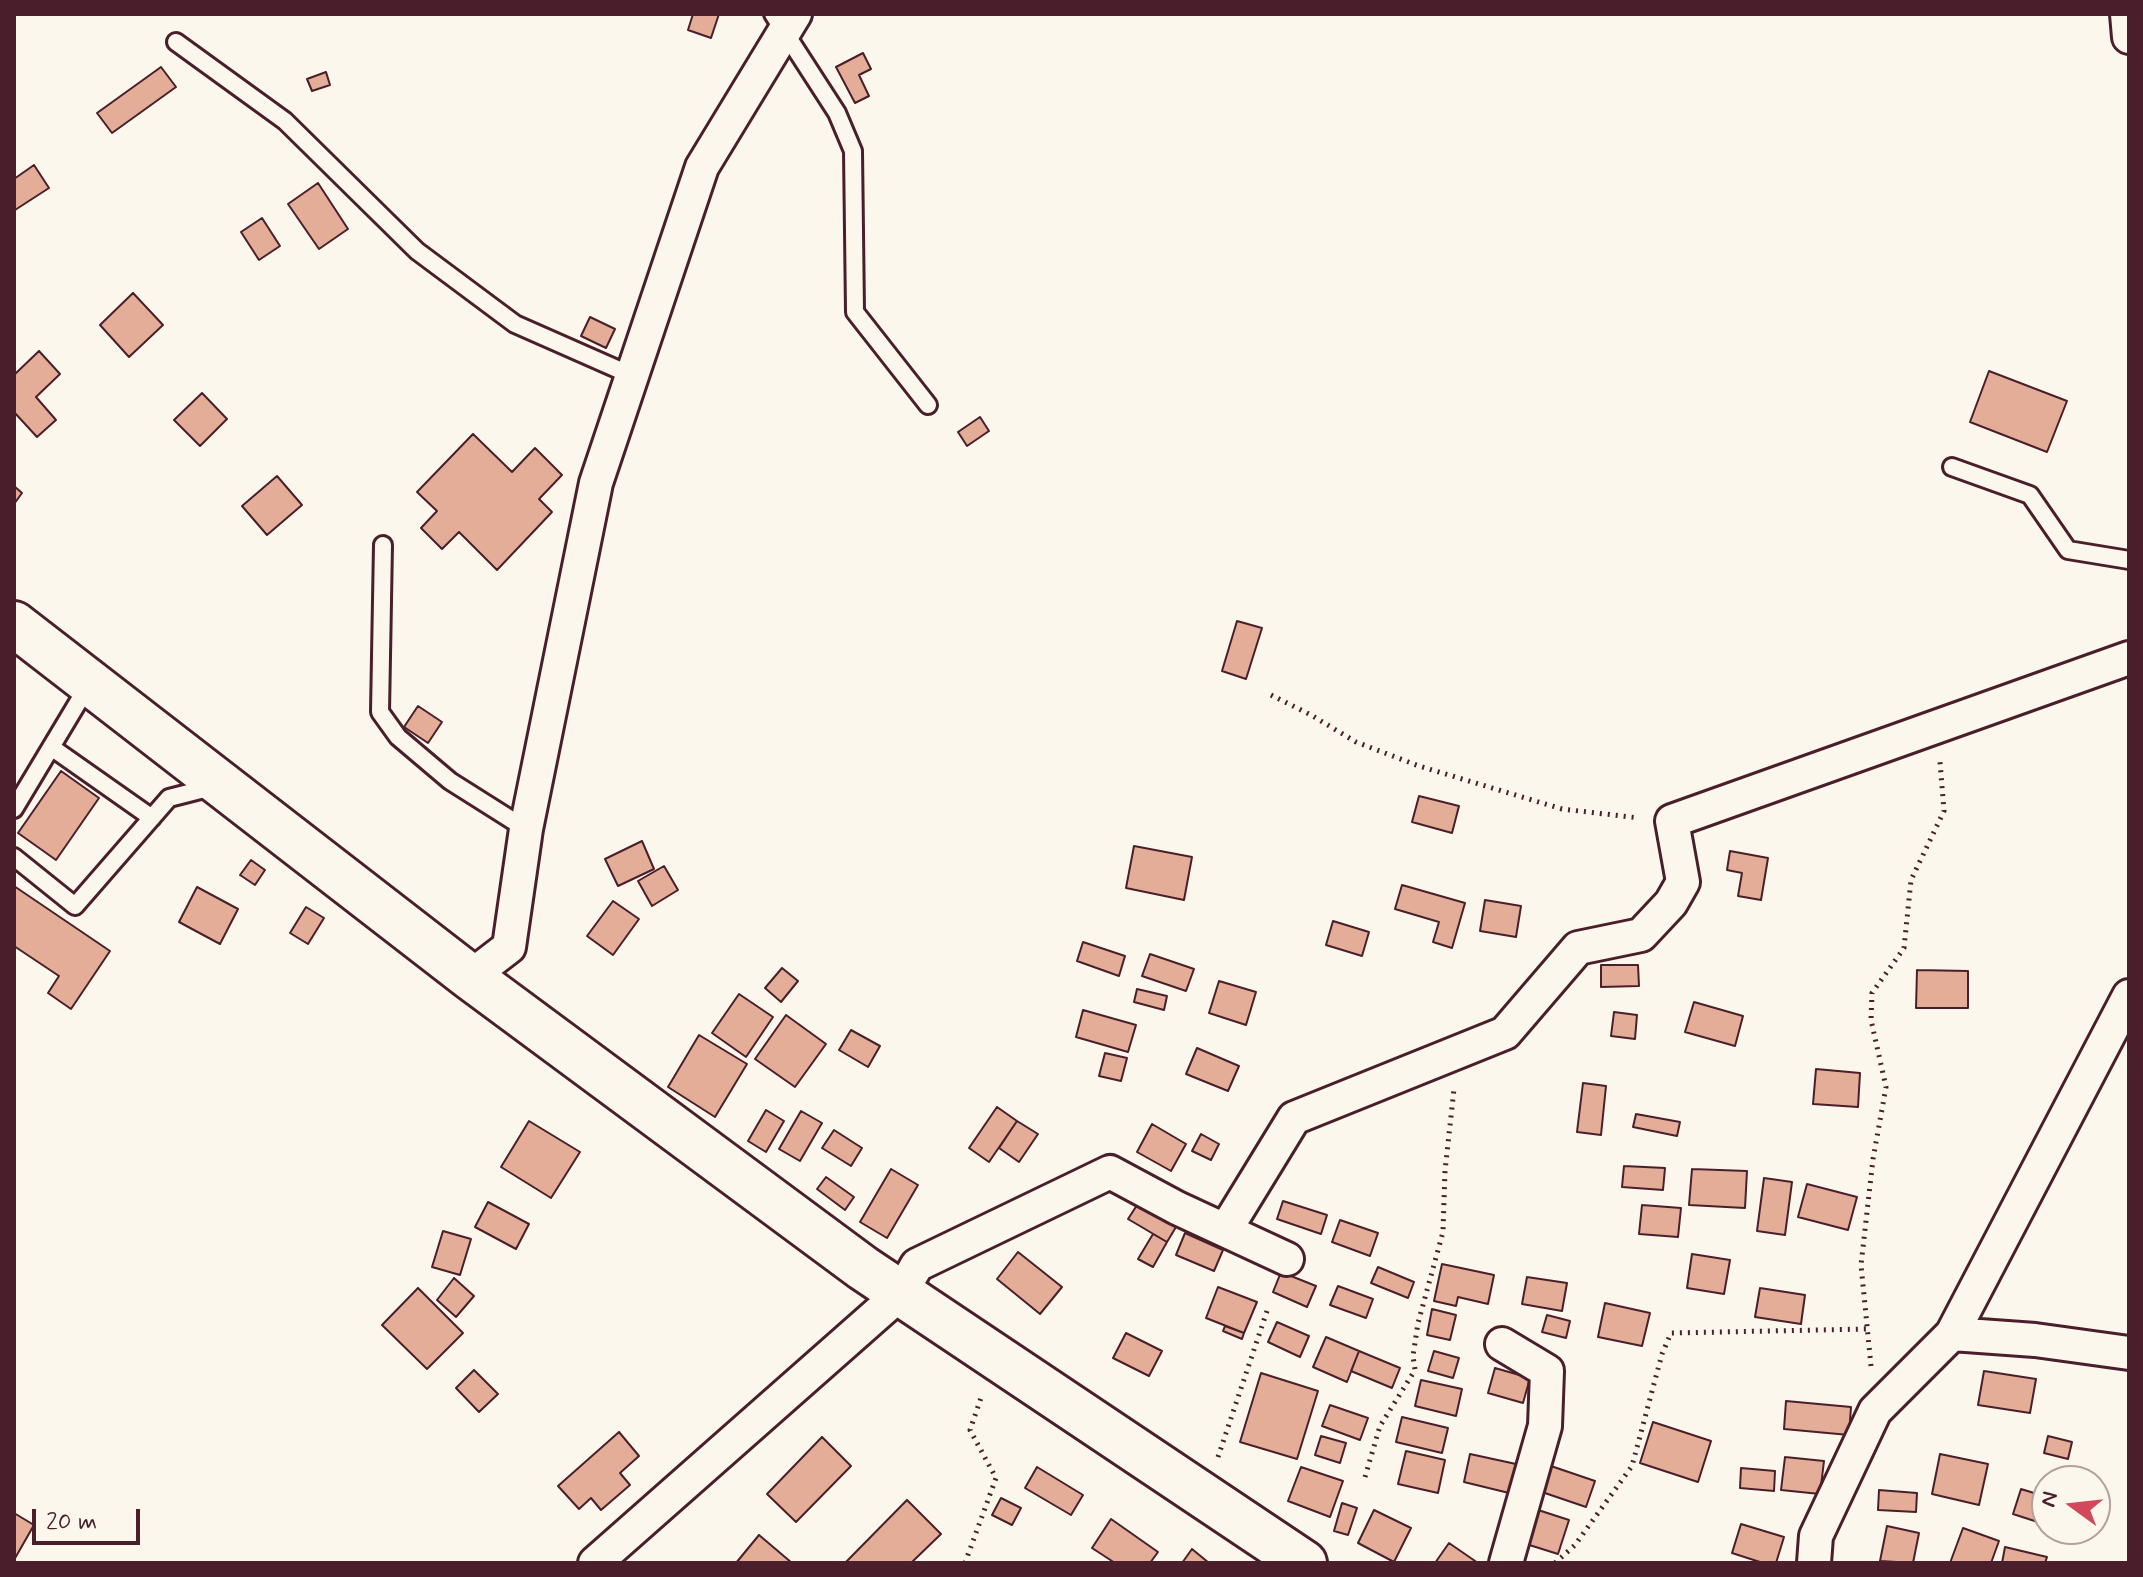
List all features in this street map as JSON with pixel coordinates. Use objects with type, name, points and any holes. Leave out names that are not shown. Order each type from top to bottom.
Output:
[{"type":"main road","points":[[14,624],[470,977],[863,1268],[1304,1563]]},
{"type":"street","points":[[2127,14],[2129,37]]},
{"type":"street","points":[[470,977],[509,947],[526,829],[596,483],[702,167],[785,20]]},
{"type":"street","points":[[1226,1229],[1294,1118],[1505,1033],[1578,948],[1641,935],[1671,903],[1683,882],[1672,821],[2129,658]]},
{"type":"street","points":[[1814,1563],[1816,1536],[1875,1411],[1952,1334],[2129,996]]},
{"type":"street","points":[[595,1563],[901,1293],[917,1265],[1110,1172],[1287,1259]]},
{"type":"street","points":[[1952,1334],[2035,1340],[2129,1353]]},
{"type":"street","points":[[1502,1344],[1547,1371],[1545,1426],[1506,1563]]},
{"type":"lane","points":[[785,20],[837,113],[853,151],[855,312],[928,405]]},
{"type":"lane","points":[[176,42],[285,121],[417,251],[515,324],[633,376]]},
{"type":"lane","points":[[1952,467],[2030,495],[2068,550],[2129,560]]},
{"type":"lane","points":[[383,545],[380,712],[398,737],[450,781],[526,829]]},
{"type":"lane","points":[[14,809],[90,683]]},
{"type":"lane","points":[[51,747],[152,818]]},
{"type":"lane","points":[[14,857],[75,906],[169,798],[221,785]]},
{"type":"path","points":[[1271,695],[1356,742],[1419,766],[1562,809],[1672,821]]},
{"type":"path","points":[[1875,1411],[1861,1265],[1873,1159],[1886,1087],[1871,1020],[1872,993],[1904,948],[1911,880],[1944,811],[1937,727]]},
{"type":"path","points":[[1365,1477],[1380,1426],[1415,1370],[1413,1356],[1418,1323],[1443,1232],[1445,1171],[1458,1052]]},
{"type":"path","points":[[1205,1496],[1267,1311]]},
{"type":"path","points":[[1555,1563],[1575,1545],[1632,1466],[1662,1354],[1671,1333],[1868,1329]]},
{"type":"path","points":[[965,1563],[996,1478],[970,1430],[978,1400],[1007,1362]]},
{"type":"building","points":[[693,14],[719,14],[711,38],[688,30]]},
{"type":"building","points":[[863,53],[871,69],[859,75],[869,96],[855,103],[836,67]]},
{"type":"building","points":[[161,67],[176,87],[112,133],[97,113]]},
{"type":"building","points":[[326,72],[330,85],[312,91],[307,79]]},
{"type":"building","points":[[34,165],[49,188],[15,210],[14,179]]},
{"type":"building","points":[[318,183],[348,229],[319,249],[288,204]]},
{"type":"building","points":[[262,218],[280,246],[259,260],[241,232]]},
{"type":"building","points":[[133,293],[163,325],[129,357],[100,325]]},
{"type":"building","points":[[590,317],[615,329],[606,348],[581,336]]},
{"type":"building","points":[[39,351],[60,374],[36,397],[56,420],[37,437],[14,412],[14,375]]},
{"type":"building","points":[[1989,371],[2067,401],[2047,452],[1970,422]]},
{"type":"building","points":[[202,393],[227,419],[200,446],[174,420]]},
{"type":"building","points":[[980,417],[989,431],[967,446],[958,432]]},
{"type":"building","points":[[473,434],[512,472],[535,448],[562,475],[539,499],[552,512],[497,570],[459,532],[442,549],[421,528],[437,511],[417,492]]},
{"type":"building","points":[[277,476],[302,505],[267,535],[242,506]]},
{"type":"building","points":[[14,486],[22,493],[14,504]]},
{"type":"building","points":[[1237,621],[1262,628],[1246,679],[1222,671]]},
{"type":"building","points":[[418,706],[442,722],[428,743],[404,727]]},
{"type":"building","points":[[61,771],[99,798],[56,860],[18,833]]},
{"type":"building","points":[[1419,796],[1459,806],[1452,833],[1412,822]]},
{"type":"building","points":[[642,841],[654,869],[618,886],[605,859]]},
{"type":"building","points":[[1134,846],[1192,857],[1184,900],[1126,888]]},
{"type":"building","points":[[1730,851],[1768,858],[1761,900],[1738,896],[1742,873],[1727,870]]},
{"type":"building","points":[[251,860],[265,870],[255,885],[240,875]]},
{"type":"building","points":[[664,866],[678,890],[652,906],[638,881]]},
{"type":"building","points":[[1402,885],[1465,903],[1452,948],[1433,942],[1439,922],[1395,909]]},
{"type":"building","points":[[14,886],[110,951],[71,1009],[48,993],[59,976],[14,946]]},
{"type":"building","points":[[197,887],[238,909],[220,944],[179,922]]},
{"type":"building","points":[[1485,900],[1521,906],[1516,937],[1480,931]]},
{"type":"building","points":[[613,901],[639,919],[613,955],[587,936]]},
{"type":"building","points":[[306,907],[324,918],[308,944],[290,933]]},
{"type":"building","points":[[1333,921],[1369,932],[1362,956],[1326,945]]},
{"type":"building","points":[[1083,942],[1125,956],[1119,976],[1077,961]]},
{"type":"building","points":[[1150,954],[1194,969],[1186,991],[1142,976]]},
{"type":"building","points":[[1601,965],[1638,965],[1639,986],[1601,987]]},
{"type":"building","points":[[782,968],[798,981],[781,1002],[765,988]]},
{"type":"building","points":[[1917,970],[1968,971],[1968,1008],[1916,1008]]},
{"type":"building","points":[[1219,981],[1256,992],[1246,1025],[1209,1013]]},
{"type":"building","points":[[1137,989],[1167,996],[1164,1010],[1134,1002]]},
{"type":"building","points":[[739,994],[773,1017],[746,1057],[712,1033]]},
{"type":"building","points":[[1694,1002],[1743,1016],[1735,1046],[1685,1032]]},
{"type":"building","points":[[1083,1010],[1136,1025],[1128,1052],[1076,1037]]},
{"type":"building","points":[[1614,1012],[1637,1015],[1635,1039],[1611,1036]]},
{"type":"building","points":[[786,1015],[826,1044],[795,1087],[755,1059]]},
{"type":"building","points":[[851,1030],[880,1046],[868,1067],[839,1050]]},
{"type":"building","points":[[699,1035],[747,1064],[715,1117],[668,1087]]},
{"type":"building","points":[[1197,1048],[1239,1066],[1228,1091],[1186,1074]]},
{"type":"building","points":[[1105,1053],[1127,1058],[1121,1081],[1099,1076]]},
{"type":"building","points":[[1816,1069],[1860,1073],[1858,1107],[1813,1104]]},
{"type":"building","points":[[1583,1083],[1606,1086],[1601,1135],[1577,1132]]},
{"type":"building","points":[[997,1107],[1017,1121],[989,1162],[969,1148]]},
{"type":"building","points":[[766,1110],[784,1121],[766,1152],[748,1141]]},
{"type":"building","points":[[801,1111],[822,1123],[800,1161],[779,1149]]},
{"type":"building","points":[[1636,1114],[1680,1122],[1677,1136],[1633,1127]]},
{"type":"building","points":[[529,1121],[580,1152],[551,1198],[501,1167]]},
{"type":"building","points":[[1017,1121],[1038,1134],[1019,1162],[999,1148]]},
{"type":"building","points":[[1152,1124],[1186,1144],[1171,1171],[1137,1152]]},
{"type":"building","points":[[834,1130],[862,1148],[851,1166],[822,1148]]},
{"type":"building","points":[[1201,1134],[1219,1144],[1211,1160],[1192,1151]]},
{"type":"building","points":[[1624,1166],[1665,1168],[1663,1190],[1622,1187]]},
{"type":"building","points":[[891,1169],[918,1185],[887,1238],[860,1222]]},
{"type":"building","points":[[1692,1169],[1747,1171],[1745,1208],[1689,1205]]},
{"type":"building","points":[[826,1177],[854,1197],[845,1210],[817,1189]]},
{"type":"building","points":[[1764,1178],[1792,1182],[1785,1235],[1757,1231]]},
{"type":"building","points":[[1807,1184],[1857,1197],[1848,1230],[1798,1217]]},
{"type":"building","points":[[1141,1199],[1179,1222],[1167,1242],[1128,1219]]},
{"type":"building","points":[[1283,1201],[1327,1215],[1321,1234],[1277,1219]]},
{"type":"building","points":[[488,1202],[529,1224],[516,1249],[475,1227]]},
{"type":"building","points":[[1642,1205],[1681,1208],[1678,1237],[1639,1234]]},
{"type":"building","points":[[1340,1220],[1378,1233],[1370,1256],[1332,1242]]},
{"type":"building","points":[[443,1231],[471,1239],[460,1275],[432,1267]]},
{"type":"building","points":[[1185,1233],[1223,1250],[1214,1271],[1176,1255]]},
{"type":"building","points":[[1153,1234],[1167,1242],[1153,1267],[1138,1259]]},
{"type":"building","points":[[1018,1252],[1062,1287],[1040,1314],[997,1279]]},
{"type":"building","points":[[1692,1254],[1730,1260],[1724,1294],[1687,1288]]},
{"type":"building","points":[[1442,1264],[1494,1275],[1488,1304],[1458,1297],[1456,1306],[1434,1301]]},
{"type":"building","points":[[1378,1267],[1414,1282],[1408,1298],[1371,1283]]},
{"type":"building","points":[[1281,1272],[1316,1286],[1307,1307],[1273,1292]]},
{"type":"building","points":[[1527,1277],[1567,1283],[1562,1311],[1522,1304]]},
{"type":"building","points":[[454,1278],[474,1296],[456,1317],[437,1300]]},
{"type":"building","points":[[1338,1286],[1373,1299],[1366,1318],[1330,1305]]},
{"type":"building","points":[[1218,1287],[1257,1302],[1244,1333],[1206,1318]]},
{"type":"building","points":[[418,1288],[463,1333],[427,1369],[382,1325]]},
{"type":"building","points":[[1760,1288],[1805,1295],[1801,1324],[1755,1317]]},
{"type":"building","points":[[1605,1303],[1650,1313],[1642,1346],[1598,1337]]},
{"type":"building","points":[[1432,1309],[1456,1315],[1450,1340],[1427,1335]]},
{"type":"building","points":[[1547,1315],[1570,1321],[1566,1338],[1542,1332]]},
{"type":"building","points":[[1277,1322],[1309,1336],[1300,1357],[1268,1342]]},
{"type":"building","points":[[1225,1326],[1244,1333],[1242,1339],[1223,1331]]},
{"type":"building","points":[[1126,1333],[1162,1351],[1149,1376],[1113,1358]]},
{"type":"building","points":[[1326,1337],[1359,1351],[1347,1382],[1313,1367]]},
{"type":"building","points":[[1359,1351],[1400,1368],[1392,1388],[1351,1371]]},
{"type":"building","points":[[1434,1351],[1459,1358],[1453,1378],[1428,1371]]},
{"type":"building","points":[[1495,1368],[1530,1378],[1523,1403],[1488,1393]]},
{"type":"building","points":[[474,1370],[498,1394],[479,1412],[456,1388]]},
{"type":"building","points":[[1984,1371],[2036,1379],[2030,1413],[1978,1405]]},
{"type":"building","points":[[1261,1373],[1318,1391],[1297,1459],[1240,1442]]},
{"type":"building","points":[[1421,1380],[1462,1389],[1456,1416],[1415,1406]]},
{"type":"building","points":[[1786,1401],[1851,1407],[1849,1435],[1784,1429]]},
{"type":"building","points":[[1330,1405],[1368,1418],[1360,1440],[1322,1426]]},
{"type":"building","points":[[1402,1417],[1448,1428],[1442,1453],[1396,1442]]},
{"type":"building","points":[[1653,1422],[1711,1441],[1698,1482],[1640,1463]]},
{"type":"building","points":[[619,1432],[639,1456],[620,1473],[630,1485],[601,1510],[591,1498],[579,1509],[558,1486]]},
{"type":"building","points":[[1321,1436],[1346,1443],[1340,1463],[1315,1455]]},
{"type":"building","points":[[2048,1436],[2072,1442],[2068,1459],[2044,1453]]},
{"type":"building","points":[[822,1437],[851,1466],[796,1522],[767,1494]]},
{"type":"building","points":[[1406,1451],[1445,1460],[1438,1493],[1398,1484]]},
{"type":"building","points":[[1470,1454],[1516,1464],[1509,1493],[1464,1482]]},
{"type":"building","points":[[1940,1454],[1988,1464],[1979,1505],[1932,1494]]},
{"type":"building","points":[[1785,1457],[1824,1461],[1820,1494],[1781,1490]]},
{"type":"building","points":[[1548,1465],[1595,1481],[1586,1507],[1539,1491]]},
{"type":"building","points":[[1037,1467],[1083,1495],[1071,1515],[1025,1488]]},
{"type":"building","points":[[1301,1467],[1343,1481],[1330,1517],[1288,1501]]},
{"type":"building","points":[[1741,1468],[1775,1471],[1774,1491],[1740,1488]]},
{"type":"building","points":[[2021,1489],[2031,1492],[2031,1520],[2013,1514]]},
{"type":"building","points":[[1879,1490],[1917,1493],[1916,1512],[1878,1510]]},
{"type":"building","points":[[1001,1498],[1021,1508],[1012,1525],[992,1515]]},
{"type":"building","points":[[907,1500],[941,1534],[911,1563],[845,1563]]},
{"type":"building","points":[[1342,1503],[1357,1508],[1348,1535],[1334,1531]]},
{"type":"building","points":[[1535,1509],[1569,1520],[1558,1554],[1523,1543]]},
{"type":"building","points":[[1374,1510],[1411,1528],[1394,1562],[1358,1543]]},
{"type":"building","points":[[14,1513],[34,1525],[14,1560]]},
{"type":"building","points":[[1111,1519],[1158,1552],[1150,1563],[1115,1563],[1092,1548]]},
{"type":"building","points":[[1741,1524],[1784,1537],[1776,1563],[1763,1563],[1732,1553]]},
{"type":"building","points":[[1887,1526],[1919,1533],[1913,1563],[1880,1561]]},
{"type":"building","points":[[1963,1528],[1999,1541],[1991,1563],[1950,1563]]},
{"type":"building","points":[[759,1535],[792,1563],[736,1563]]},
{"type":"building","points":[[1449,1543],[1478,1563],[1435,1563]]},
{"type":"building","points":[[2005,1547],[2047,1557],[2045,1563],[2002,1563]]},
{"type":"building","points":[[1192,1549],[1209,1563],[1182,1563]]}]
